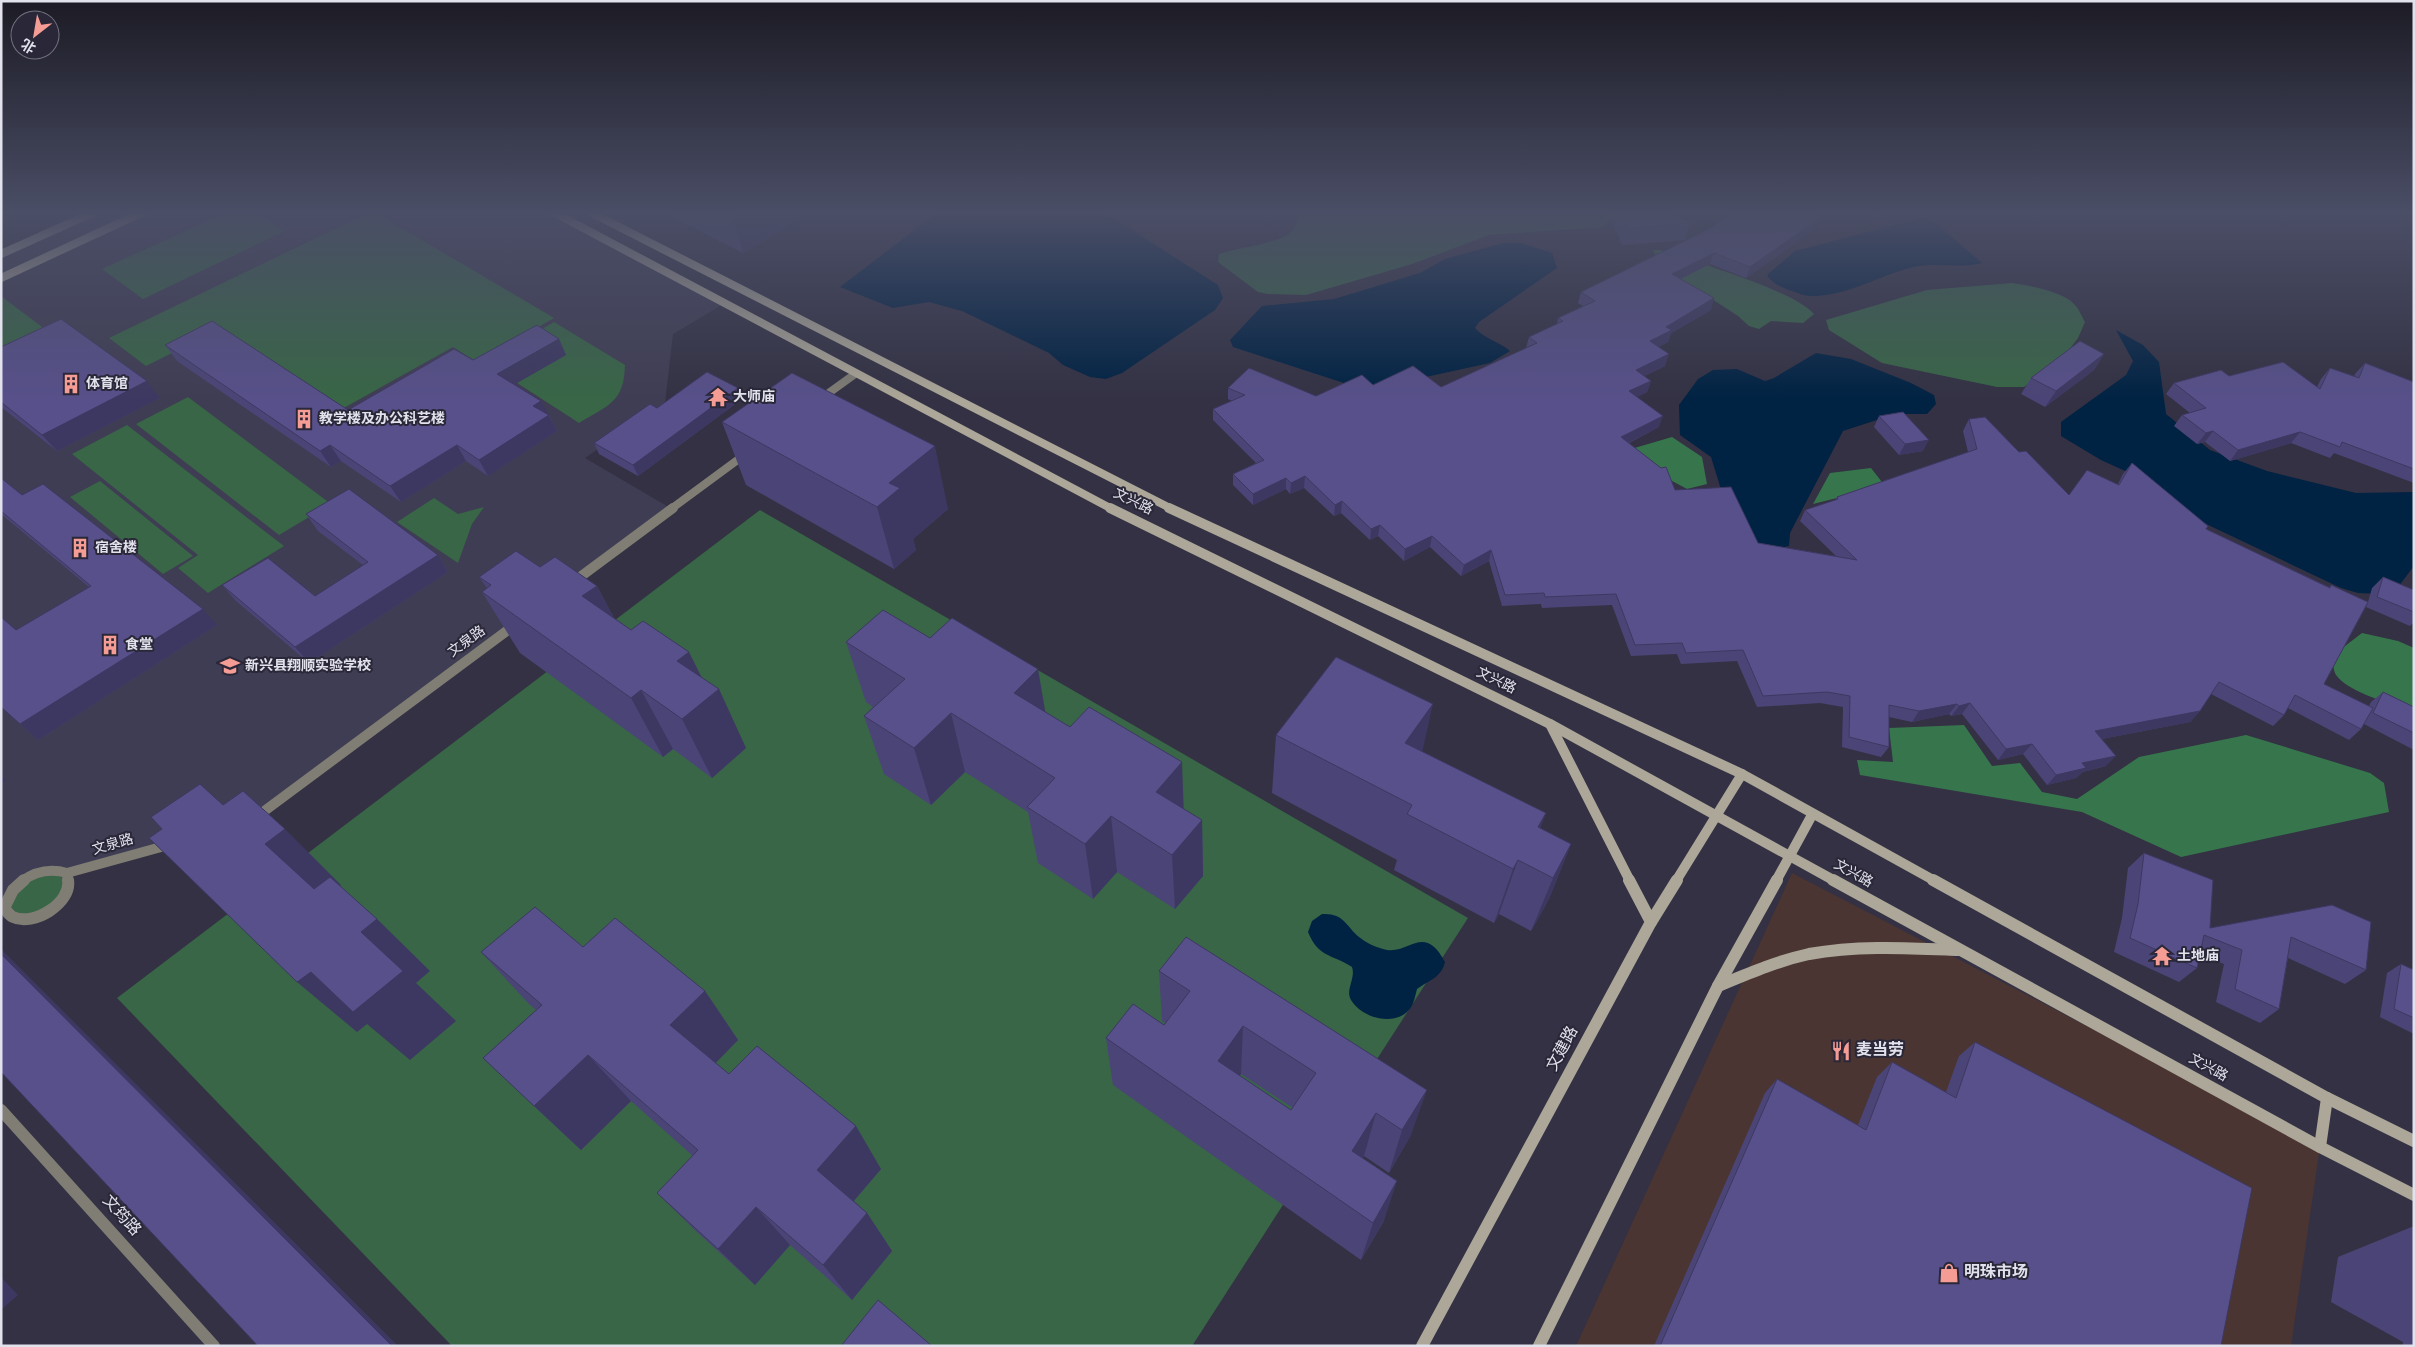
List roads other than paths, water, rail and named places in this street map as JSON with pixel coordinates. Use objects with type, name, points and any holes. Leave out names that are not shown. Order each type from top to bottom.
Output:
[{"type":"street","name":"文兴路","points":[[691,276],[1186,516],[1742,774],[1812,815],[2327,1098],[2414,1142]]},
{"type":"street","name":"文兴路","points":[[697,276],[855,374],[1071,488],[1550,724],[2320,1147],[2414,1195]]},
{"type":"street","points":[[807,409],[855,374]]},
{"type":"street","points":[[560,592],[760,444]]},
{"type":"street","name":"文泉路","points":[[247,823],[528,616]]},
{"type":"street","points":[[1550,724],[1651,922]]},
{"type":"street","name":"文建路","points":[[1422,1346],[1651,922],[1742,774]]},
{"type":"street","points":[[1539,1346],[1718,986],[1812,815]]},
{"type":"street","name":"文泉路","points":[[67,873],[70,880],[69,889],[52,908],[27,920],[5,918],[4,908],[6,899],[23,880],[48,870],[59,870],[67,873],[181,842]]},
{"type":"street","points":[[1718,986],[1788,960],[1829,951],[1883,947],[1961,950]]},
{"type":"street","points":[[2320,1147],[2327,1098]]},
{"type":"street","name":"文筠路","points":[[1,1110],[214,1346]]},
{"type":"water","points":[[855,276],[1204,276],[1218,285],[1223,298],[1215,310],[1122,373],[1106,379],[1090,377],[1063,365],[1049,353],[962,311],[929,302],[893,308],[840,287]]},
{"type":"water","points":[[1411,276],[1546,276],[1479,322],[1475,328],[1510,351],[1490,363],[1389,385],[1350,385],[1233,347],[1230,340],[1262,306],[1334,299]]},
{"type":"water","points":[[1768,276],[1886,276],[1837,293],[1808,296],[1779,286]]},
{"type":"water","points":[[2116,330],[2143,345],[2159,362],[2166,414],[2210,450],[2267,471],[2356,493],[2414,492],[2414,566],[2398,587],[2382,594],[2358,593],[2341,588],[2185,514],[2156,485],[2101,460],[2061,436],[2061,422],[2126,375],[2133,361]]},
{"type":"water","points":[[1816,353],[1851,359],[1911,383],[1934,395],[1936,404],[1927,414],[1895,414],[1843,431],[1790,533],[1789,546],[1772,550],[1744,538],[1733,528],[1711,457],[1680,435],[1679,405],[1698,379],[1713,370],[1737,369],[1765,381],[1774,378]]},
{"type":"water","points":[[1322,914],[1335,915],[1344,921],[1361,939],[1383,949],[1401,949],[1423,942],[1430,944],[1437,950],[1445,962],[1441,972],[1417,989],[1412,1005],[1403,1015],[1387,1019],[1370,1016],[1356,1006],[1349,996],[1353,975],[1352,967],[1321,951],[1308,932],[1312,921]]},
{"type":"place","name":"体育馆","points":[[71,384]]},
{"type":"place","name":"大师庙","points":[[718,397]]},
{"type":"place","name":"教学楼及办公科艺楼","points":[[304,419]]},
{"type":"place","name":"宿舍楼","points":[[80,548]]},
{"type":"place","name":"食堂","points":[[110,645]]},
{"type":"place","name":"新兴县翔顺实验学校","points":[[230,666]]},
{"type":"place","name":"土地庙","points":[[2162,956]]},
{"type":"place","name":"麦当劳","points":[[1841,1051]]},
{"type":"place","name":"明珠市场","points":[[1949,1273]]}]
